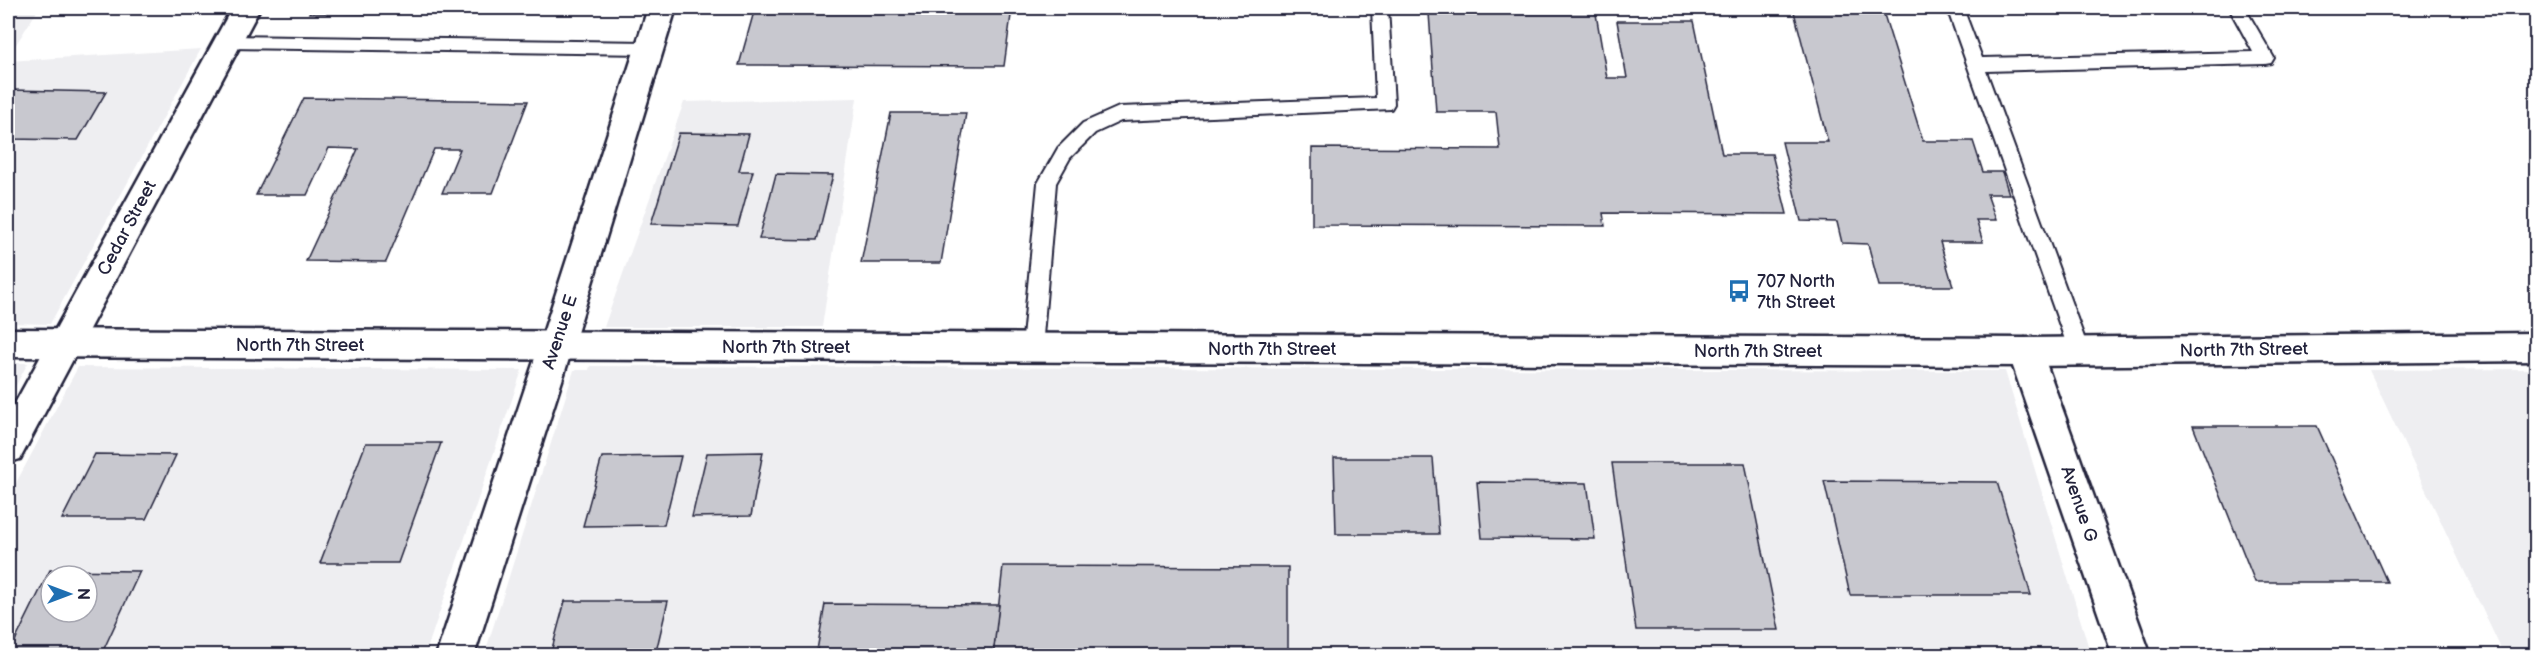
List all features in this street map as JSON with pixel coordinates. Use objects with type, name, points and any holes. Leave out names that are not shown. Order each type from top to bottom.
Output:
[{"type":"street","name":"Cedar Street","points":[[8,448],[246,8]]},
{"type":"street","name":"Avenue E","points":[[455,656],[662,8]]},
{"type":"street","name":"North 7th Street","points":[[8,343],[2025,352],[2536,347]]},
{"type":"street","name":"Avenue G","points":[[2025,352],[2132,656]]},
{"type":"lane","points":[[1032,348],[1047,183],[1064,153],[1089,128],[1119,114],[1385,104],[1380,8]]},
{"type":"lane","points":[[1955,8],[2079,351]]},
{"type":"lane","points":[[1976,65],[2265,58],[2237,8]]},
{"type":"lane","points":[[228,42],[649,48]]},
{"type":"shaded area","points":[[8,8],[39,8],[8,57]]},
{"type":"shaded area","points":[[201,49],[50,324],[8,323],[8,61]]},
{"type":"shaded area","points":[[857,98],[822,327],[604,327],[684,102]]},
{"type":"shaded area","points":[[8,363],[28,363],[8,400]]},
{"type":"shaded area","points":[[590,366],[2005,371],[2091,655],[484,656],[574,370],[589,370]]},
{"type":"shaded area","points":[[78,367],[522,370],[425,655],[8,656],[8,498]]},
{"type":"shaded area","points":[[2536,369],[2536,655],[2504,655],[2369,370]]},
{"type":"building","points":[[312,8],[391,8],[388,14],[309,13]]},
{"type":"building","points":[[755,8],[1012,8],[1004,66],[739,65]]},
{"type":"building","points":[[1480,8],[1595,8],[1607,78],[1627,78],[1617,21],[1694,21],[1722,154],[1772,154],[1787,214],[1603,213],[1605,226],[1312,225],[1312,148],[1500,149],[1496,112],[1436,112],[1429,13],[1481,14]]},
{"type":"building","points":[[1793,8],[1882,8],[1923,141],[1973,141],[1983,172],[2002,172],[2009,194],[1987,194],[1996,220],[1976,220],[1983,242],[1940,242],[1953,286],[1879,286],[1868,244],[1842,243],[1837,222],[1801,221],[1782,142],[1828,142]]},
{"type":"building","points":[[11,90],[106,92],[78,140],[8,139],[8,95]]},
{"type":"building","points":[[304,98],[528,101],[493,193],[442,193],[460,149],[434,149],[386,262],[306,261],[358,149],[329,148],[307,195],[256,195]]},
{"type":"building","points":[[891,113],[966,113],[941,263],[861,263]]},
{"type":"building","points":[[679,133],[749,134],[739,171],[753,171],[738,226],[651,224]]},
{"type":"building","points":[[776,174],[833,175],[817,240],[759,239]]},
{"type":"building","points":[[2193,426],[2317,426],[2387,582],[2255,582]]},
{"type":"building","points":[[366,443],[441,443],[398,563],[320,563]]},
{"type":"building","points":[[763,452],[751,516],[692,517],[707,453]]},
{"type":"building","points":[[95,454],[176,455],[146,519],[62,519]]},
{"type":"building","points":[[681,456],[664,525],[583,526],[602,457]]},
{"type":"building","points":[[1334,458],[1433,458],[1439,534],[1336,534]]},
{"type":"building","points":[[1612,463],[1745,463],[1779,630],[1636,630]]},
{"type":"building","points":[[1824,481],[1997,482],[2031,595],[1850,595]]},
{"type":"building","points":[[1477,482],[1587,483],[1595,539],[1482,538]]},
{"type":"building","points":[[1003,566],[1288,567],[1288,656],[993,656]]},
{"type":"building","points":[[99,571],[140,571],[102,653],[9,653],[39,592],[39,624],[99,624]]},
{"type":"building","points":[[565,601],[668,601],[655,656],[550,656]]},
{"type":"building","points":[[825,604],[999,605],[993,656],[816,656]]},
{"type":"place","name":"707 North 7th Street","points":[[1739,291]]}]
